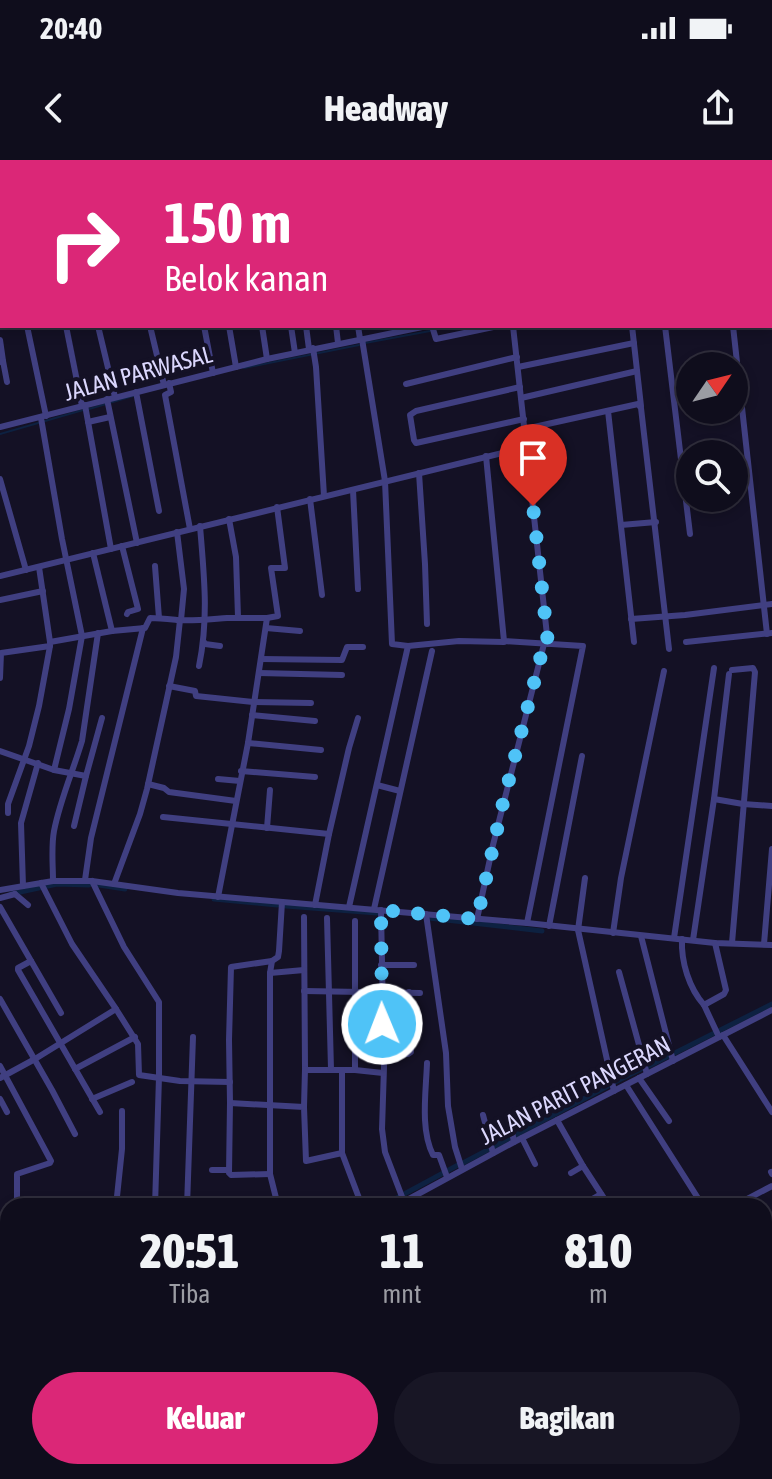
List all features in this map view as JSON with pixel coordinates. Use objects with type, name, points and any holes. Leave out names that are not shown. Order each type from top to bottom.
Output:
[{"type":"street","points":[[27,328],[82,636],[54,770]]},
{"type":"street","points":[[66,328],[88,422],[111,549]]},
{"type":"street","points":[[98,328],[115,397]]},
{"type":"street","points":[[151,328],[171,392],[165,395],[190,529]]},
{"type":"street","points":[[204,328],[213,373]]},
{"type":"street","points":[[229,328],[236,367]]},
{"type":"street","points":[[262,328],[267,359]]},
{"type":"street","points":[[291,328],[295,353]]},
{"type":"street","points":[[307,328],[313,352],[324,496]]},
{"type":"street","points":[[336,328],[338,343]]},
{"type":"street","points":[[359,328],[385,481],[392,644],[408,646],[459,641],[583,646],[527,923]]},
{"type":"street","name":"JALAN PARWASAL","points":[[0,426],[43,422],[107,404],[115,397],[137,396],[167,384],[267,359],[313,352],[338,343],[362,341],[384,330],[431,328],[436,339],[488,328]]},
{"type":"street","points":[[477,919],[496,832],[546,644],[513,328]]},
{"type":"street","points":[[632,328],[669,649]]},
{"type":"street","points":[[665,328],[690,534]]},
{"type":"street","points":[[686,642],[770,633],[733,328]]},
{"type":"street","points":[[0,340],[7,382]]},
{"type":"street","points":[[518,367],[634,343]]},
{"type":"street","points":[[406,384],[517,357]]},
{"type":"street","points":[[521,398],[637,371]]},
{"type":"street","points":[[520,387],[410,415],[416,443],[524,419]]},
{"type":"street","points":[[137,396],[159,511]]},
{"type":"street","points":[[107,404],[137,543]]},
{"type":"street","points":[[525,429],[638,404],[641,408]]},
{"type":"street","points":[[608,411],[634,642]]},
{"type":"street","points":[[88,422],[110,417]]},
{"type":"street","points":[[0,576],[527,447]]},
{"type":"street","points":[[486,456],[505,642]]},
{"type":"street","points":[[419,473],[427,624]]},
{"type":"street","points":[[0,479],[3,504],[26,570]]},
{"type":"street","points":[[353,490],[358,589]]},
{"type":"street","points":[[310,499],[322,595]]},
{"type":"street","points":[[155,1198],[159,1002],[88,881],[91,838],[148,618],[180,620],[278,616],[271,568],[285,568],[277,507]]},
{"type":"street","points":[[229,519],[236,557],[238,617]]},
{"type":"street","points":[[621,525],[656,522]]},
{"type":"street","points":[[199,666],[206,618],[200,526]]},
{"type":"street","points":[[114,884],[140,814],[178,646],[184,589],[177,532]]},
{"type":"street","points":[[122,546],[138,609],[127,614]]},
{"type":"street","points":[[93,553],[112,631]]},
{"type":"street","points":[[155,566],[159,618]]},
{"type":"street","points":[[8,813],[8,804],[26,759],[50,644],[39,567]]},
{"type":"street","points":[[0,600],[43,591]]},
{"type":"street","points":[[631,619],[768,605]]},
{"type":"street","points":[[218,897],[248,743],[267,618]]},
{"type":"street","points":[[0,678],[0,651],[143,628]]},
{"type":"street","points":[[266,628],[300,631]]},
{"type":"street","points":[[53,881],[53,833],[82,741],[98,633]]},
{"type":"street","points":[[204,642],[220,646]]},
{"type":"street","points":[[349,907],[408,646]]},
{"type":"street","points":[[261,659],[342,660],[346,648],[363,647]]},
{"type":"street","points":[[403,1197],[385,1152],[382,1129],[378,910],[400,791],[432,651]]},
{"type":"street","points":[[714,668],[678,939],[697,998],[772,1112]]},
{"type":"street","points":[[693,940],[730,672],[753,668],[732,943]]},
{"type":"street","points":[[613,933],[621,878],[664,671]]},
{"type":"street","points":[[259,673],[342,675]]},
{"type":"street","points":[[169,686],[195,691],[196,696],[253,702],[311,703]]},
{"type":"street","points":[[252,715],[315,721]]},
{"type":"street","points":[[74,826],[102,718]]},
{"type":"street","points":[[315,905],[358,718]]},
{"type":"street","points":[[248,743],[321,750]]},
{"type":"street","points":[[0,751],[54,770],[86,776]]},
{"type":"street","points":[[549,926],[582,756]]},
{"type":"street","points":[[28,905],[18,889],[21,823],[38,763]]},
{"type":"street","points":[[241,771],[315,777]]},
{"type":"street","points":[[218,779],[240,781]]},
{"type":"street","points":[[148,784],[169,792],[236,801]]},
{"type":"street","points":[[377,785],[400,791]]},
{"type":"street","points":[[267,828],[270,790]]},
{"type":"street","points":[[714,799],[772,806]]},
{"type":"street","points":[[163,817],[329,834]]},
{"type":"street","points":[[0,890],[42,886],[53,881],[88,881],[218,897],[527,923],[715,943],[768,944],[772,849]]},
{"type":"street","points":[[585,878],[578,930],[614,1091]]},
{"type":"street","points":[[42,886],[72,944],[135,1037],[139,1047],[139,1075],[193,1082],[230,1082]]},
{"type":"street","points":[[0,898],[18,889]]},
{"type":"street","points":[[270,1174],[231,1175],[229,1170],[231,967],[272,961],[278,957],[282,902]]},
{"type":"street","points":[[0,907],[61,1013]]},
{"type":"street","points":[[426,914],[446,1053],[448,1106],[462,1169]]},
{"type":"street","points":[[304,917],[306,1161],[342,1153]]},
{"type":"street","points":[[327,918],[331,1069]]},
{"type":"street","points":[[355,921],[355,1070]]},
{"type":"street","points":[[641,936],[672,1057]]},
{"type":"street","points":[[704,1005],[726,990],[715,943]]},
{"type":"street","points":[[31,961],[17,969],[100,1112]]},
{"type":"street","points":[[272,961],[270,1174],[276,1198]]},
{"type":"street","points":[[381,965],[414,965]]},
{"type":"street","points":[[270,973],[304,970]]},
{"type":"street","points":[[619,972],[647,1074]]},
{"type":"street","points":[[304,991],[420,993]]},
{"type":"street","points":[[382,1055],[411,1052],[409,992]]},
{"type":"street","points":[[0,999],[75,1134]]},
{"type":"street","points":[[3,1077],[116,1009]]},
{"type":"street","name":"JALAN PARIT PANGERAN","points":[[403,1197],[493,1153],[513,1138],[522,1138],[626,1085],[672,1057],[772,1010]]},
{"type":"street","points":[[75,1069],[135,1037]]},
{"type":"street","points":[[187,1198],[193,1037]]},
{"type":"street","points":[[427,1063],[426,1126],[430,1148],[433,1155],[439,1155],[447,1177]]},
{"type":"street","points":[[0,1066],[3,1077],[51,1161],[17,1174],[17,1198]]},
{"type":"street","points":[[305,1069],[383,1073]]},
{"type":"street","points":[[342,1070],[342,1153],[359,1198]]},
{"type":"street","points":[[639,1078],[669,1121]]},
{"type":"street","points":[[92,1099],[132,1082]]},
{"type":"street","points":[[626,1085],[698,1198]]},
{"type":"street","points":[[0,1099],[7,1112]]},
{"type":"street","points":[[230,1103],[304,1107]]},
{"type":"street","points":[[117,1198],[122,1111]]},
{"type":"street","points":[[483,1115],[493,1153]]},
{"type":"street","points":[[509,1115],[513,1138]]},
{"type":"street","points":[[557,1120],[604,1198]]},
{"type":"street","points":[[522,1138],[535,1164]]},
{"type":"street","points":[[571,1173],[583,1166]]},
{"type":"street","points":[[212,1170],[229,1170]]},
{"type":"street","points":[[749,1198],[772,1186]]},
{"type":"street","points":[[594,1198],[601,1194]]},
{"type":"waterway","points":[[436,329],[442,328]]},
{"type":"waterway","points":[[365,343],[430,331]]},
{"type":"waterway","points":[[244,368],[359,345]]},
{"type":"waterway","points":[[89,409],[133,396]]},
{"type":"waterway","points":[[0,434],[83,410]]},
{"type":"waterway","points":[[11,894],[57,884],[89,885]]},
{"type":"waterway","points":[[99,885],[125,889]]},
{"type":"waterway","points":[[214,899],[277,905]]},
{"type":"waterway","points":[[286,906],[377,913]]},
{"type":"waterway","points":[[429,918],[542,931]]},
{"type":"waterway","points":[[647,1067],[772,1004]]},
{"type":"waterway","points":[[615,1082],[641,1069]]},
{"type":"waterway","points":[[463,1163],[608,1086]]},
{"type":"waterway","points":[[397,1198],[458,1165]]},
{"type":"route","points":[[382,1024],[381,910],[477,919],[544,644],[548,644],[533,506]]}]
